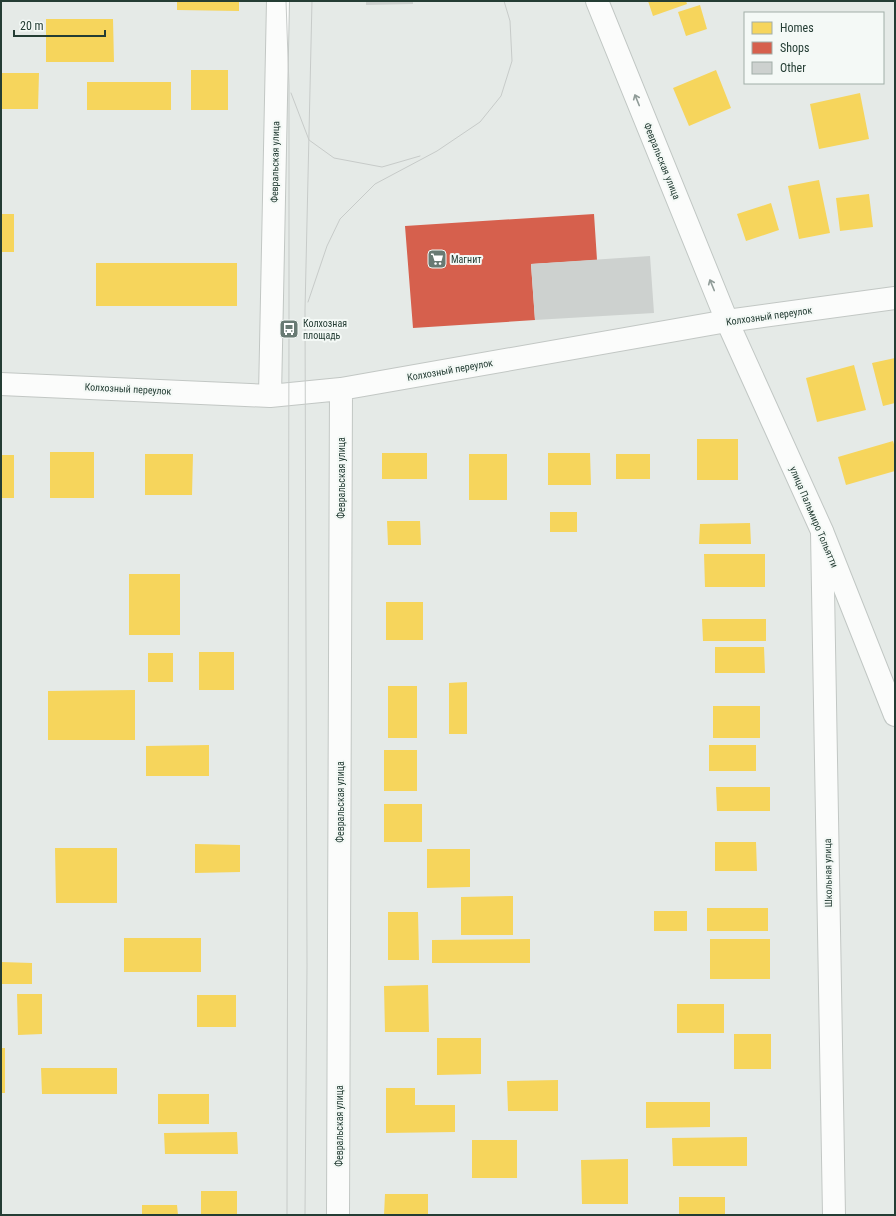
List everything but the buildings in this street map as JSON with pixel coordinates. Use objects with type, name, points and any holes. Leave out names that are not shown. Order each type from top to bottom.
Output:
[{"type":"street","name":"Февральская улица","points":[[270,396],[278,1]]},
{"type":"street","name":"Февральская улица","points":[[597,1],[727,321]]},
{"type":"street","name":"Колхозный переулок","points":[[1,384],[270,396],[341,389],[727,321],[895,298]]},
{"type":"street","name":"улица Пальмиро Тольятти","points":[[727,321],[822,531],[895,715]]},
{"type":"street","name":"Февральская улица","points":[[338,1215],[341,389]]},
{"type":"street","name":"Школьная улица","points":[[822,531],[834,1215]]},
{"type":"tram line","points":[[286,1],[289,86],[287,1215]]},
{"type":"tram line","points":[[305,1215],[307,966],[305,310],[312,1]]},
{"type":"tram line","points":[[308,302],[327,246],[340,219],[375,184],[437,151],[480,122],[501,96],[512,61],[510,21],[504,1]]},
{"type":"tram line","points":[[291,93],[309,140],[334,158],[382,167],[420,156]]},
{"type":"place","name":"Магнит","points":[[437,259]]},
{"type":"place","name":"Колхозная площадь","points":[[289,329]]}]
